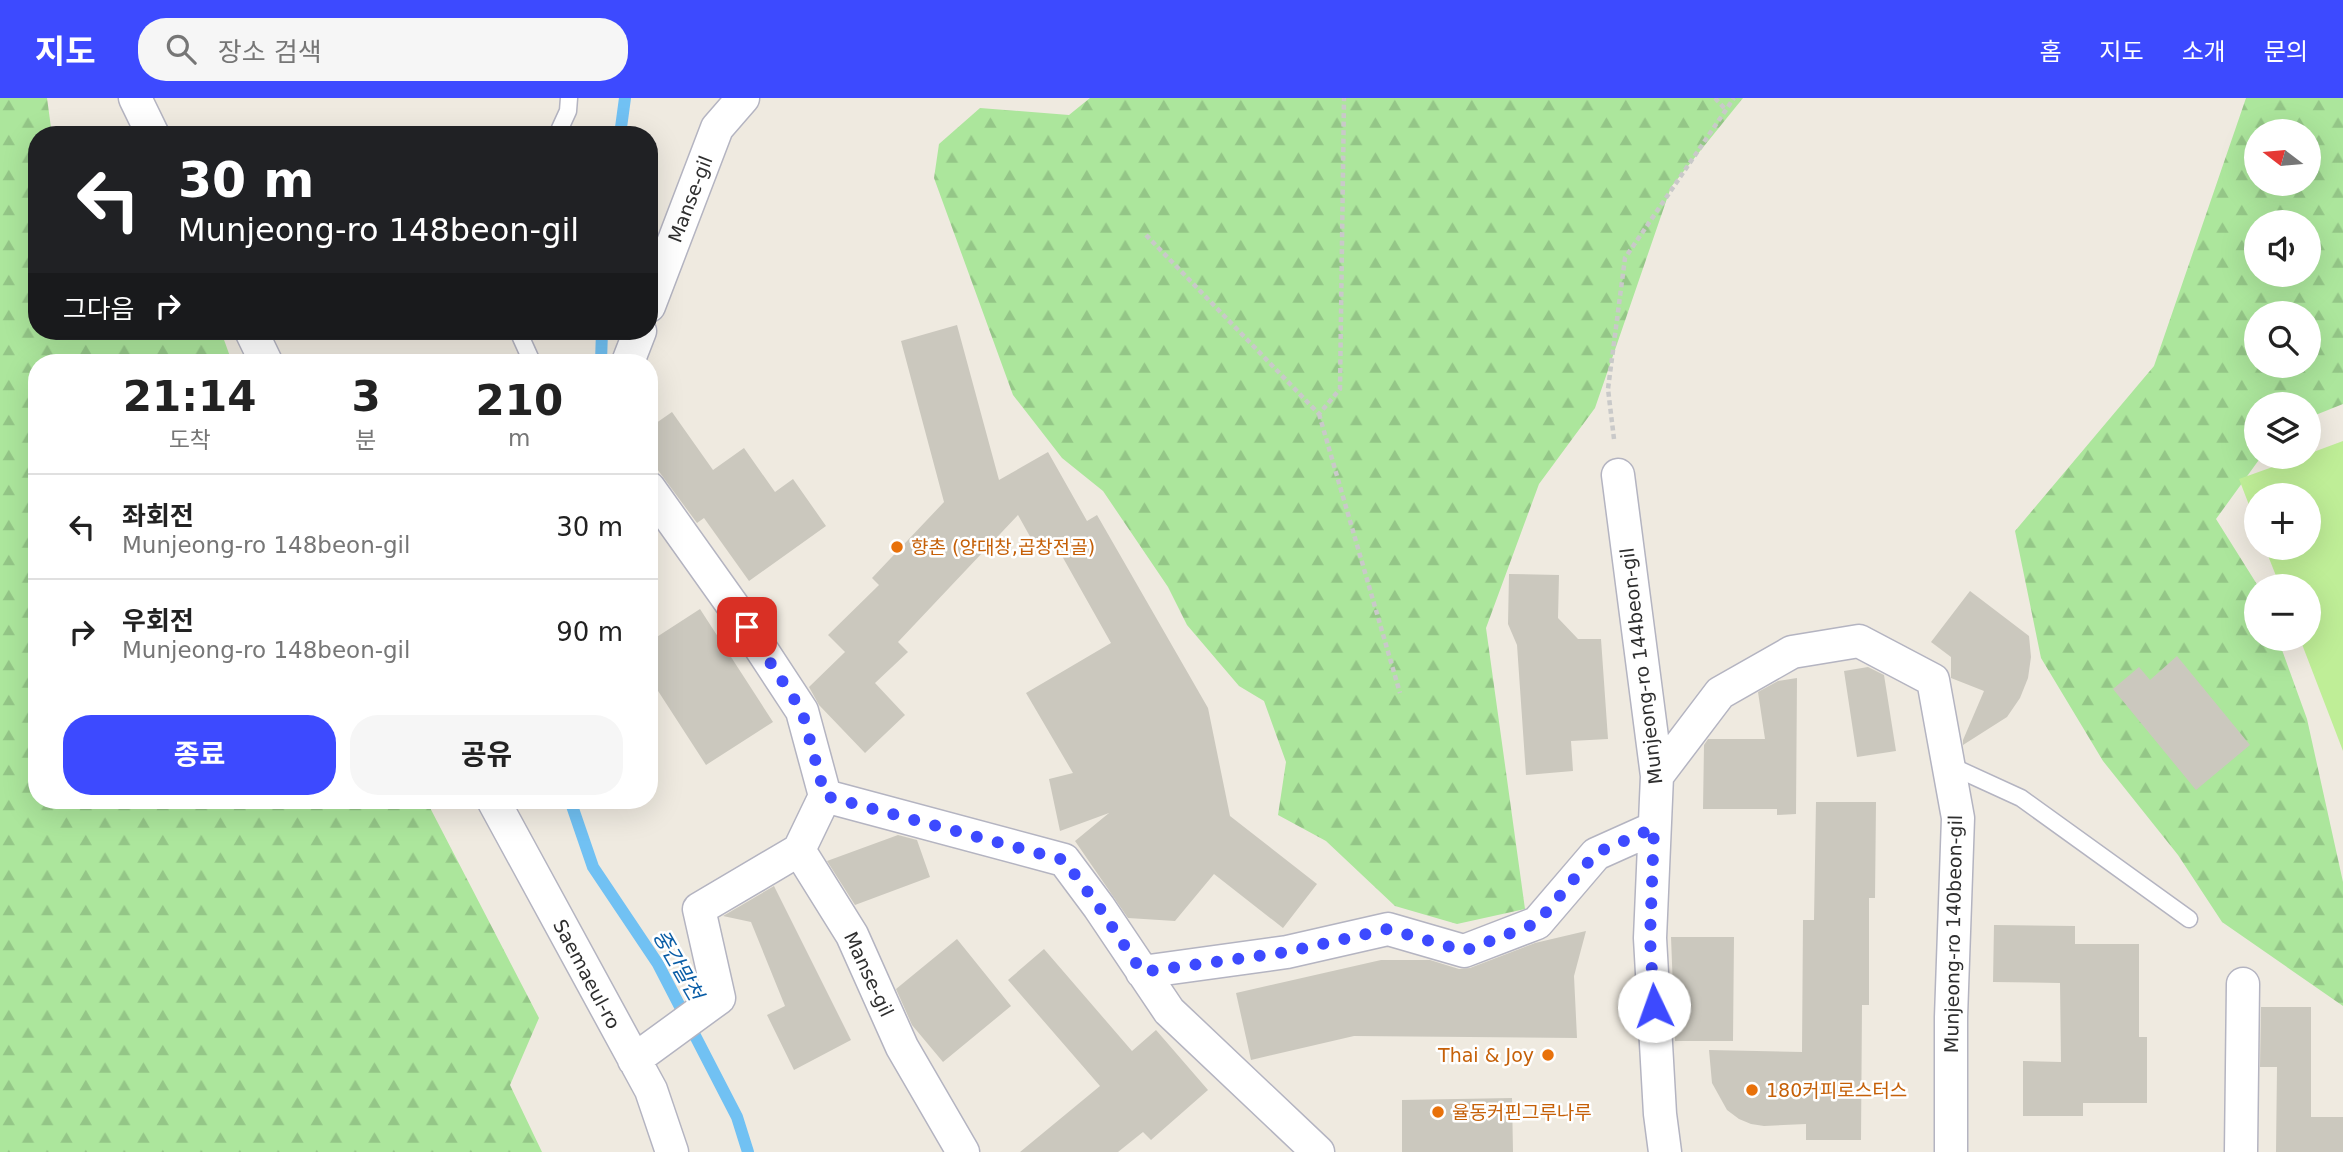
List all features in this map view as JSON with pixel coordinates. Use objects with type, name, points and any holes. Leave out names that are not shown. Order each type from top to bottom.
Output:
[{"type":"street","points":[[135,98],[149,126]]},
{"type":"street","name":"Manse-gil","points":[[658,282],[717,128],[743,98]]},
{"type":"street","name":"Munjeong-ro 144beon-gil","points":[[1618,475],[1657,776],[1650,938],[1660,1114],[1665,1152]]},
{"type":"street","points":[[634,1060],[719,998],[699,909],[799,849],[825,796],[802,711],[733,606],[658,501]]},
{"type":"street","name":"Munjeong-ro 140beon-gil","points":[[1657,776],[1720,693],[1792,652],[1859,640],[1933,680],[1958,818],[1951,1017],[1951,1152]]},
{"type":"street","points":[[825,796],[1064,860],[1169,1011],[1318,1152]]},
{"type":"street","name":"Saemaeul-ro","points":[[498,809],[651,1090],[672,1152]]},
{"type":"street","points":[[1142,972],[1287,952],[1388,929],[1464,951],[1537,923],[1596,853],[1654,828]]},
{"type":"street","name":"Manse-gil","points":[[799,849],[852,934],[902,1047],[963,1152]]},
{"type":"street","points":[[2241,1152],[2243,984]]},
{"type":"lane","points":[[561,126],[568,111],[569,98]]},
{"type":"lane","points":[[1949,765],[2021,798],[2189,919]]},
{"type":"path","points":[[1320,414],[1340,389],[1344,98]]},
{"type":"path","points":[[1715,98],[1726,110]]},
{"type":"path","points":[[1618,475],[1608,389],[1625,258],[1734,98]]},
{"type":"path","points":[[1146,235],[1320,414],[1400,693]]},
{"type":"green space","points":[[0,98],[47,98],[51,126],[28,126],[28,340],[224,340],[229,354],[28,354],[28,809],[431,809],[539,1018],[510,1085],[542,1152],[0,1152]]},
{"type":"green space","points":[[1090,98],[1743,98],[1671,187],[1595,408],[1539,484],[1486,628],[1525,909],[1457,924],[1395,906],[1326,841],[1278,815],[1286,762],[1264,701],[1239,686],[1187,625],[1168,587],[1103,491],[1062,458],[1013,395],[934,178],[939,144],[980,108],[1069,115]]},
{"type":"green space","points":[[2246,98],[2343,98],[2343,404],[2321,413],[2321,392],[2244,392],[2244,469],[2252,469],[2216,519],[2250,574],[2244,574],[2244,651],[2282,651],[2307,719],[2343,882],[2343,1006],[2222,922],[2178,855],[2103,761],[2041,658],[2015,531],[2154,366]]},
{"type":"green space","points":[[2343,441],[2343,751],[2305,651],[2321,651],[2321,574],[2275,574],[2270,560],[2321,560],[2321,483],[2244,483],[2244,492],[2239,479],[2267,469],[2321,469],[2321,449]]},
{"type":"building","points":[[957,325],[999,480],[1048,452],[1087,521],[1097,515],[1208,708],[1230,816],[1317,884],[1283,928],[1214,874],[1175,921],[1128,918],[1075,841],[1109,813],[1060,831],[1049,779],[1073,773],[1026,693],[1111,643],[1053,540],[1037,549],[1018,515],[898,642],[908,652],[875,683],[905,715],[865,753],[819,705],[809,687],[845,652],[828,635],[879,585],[872,578],[944,502],[901,341]]},
{"type":"building","points":[[672,412],[713,470],[744,448],[775,492],[793,479],[826,526],[749,581],[704,518],[697,523],[658,470],[658,422]]},
{"type":"building","points":[[1509,574],[1559,575],[1558,618],[1578,639],[1601,639],[1608,739],[1571,741],[1573,771],[1526,775],[1517,645],[1508,624]]},
{"type":"building","points":[[1970,591],[2029,636],[2031,657],[2028,678],[2020,698],[2007,717],[1963,745],[1984,691],[1951,678],[1951,657],[1931,642]]},
{"type":"building","points":[[700,609],[773,722],[706,765],[658,691],[658,636]]},
{"type":"building","points":[[2177,656],[2250,745],[2196,790],[2113,689],[2139,667],[2150,680]]},
{"type":"building","points":[[1868,667],[1884,675],[1896,751],[1857,757],[1844,671]]},
{"type":"building","points":[[1797,678],[1796,814],[1777,815],[1777,809],[1703,809],[1704,745],[1708,739],[1765,739],[1758,692],[1778,681]]},
{"type":"building","points":[[1816,802],[1876,802],[1875,898],[1869,898],[1869,1005],[1862,1005],[1861,1140],[1806,1140],[1806,1124],[1751,1124],[1727,1110],[1712,1083],[1709,1050],[1802,1052],[1803,920],[1814,920]]},
{"type":"building","points":[[898,835],[917,840],[930,877],[855,905],[827,861]]},
{"type":"building","points":[[774,886],[851,1040],[794,1070],[767,1015],[785,1006],[751,922],[723,916]]},
{"type":"building","points":[[1994,925],[2075,926],[2075,944],[2139,944],[2139,1037],[2147,1037],[2147,1103],[2083,1103],[2083,1116],[2023,1116],[2023,1061],[2061,1062],[2060,983],[1993,982]]},
{"type":"building","points":[[1586,931],[1574,976],[1577,1038],[1354,1036],[1251,1060],[1236,993],[1381,960],[1430,960],[1459,969],[1470,968],[1535,943]]},
{"type":"building","points":[[1671,937],[1734,937],[1733,1041],[1675,1041]]},
{"type":"building","points":[[957,939],[1011,1006],[943,1062],[912,1025],[896,989]]},
{"type":"building","points":[[1044,949],[1132,1051],[1156,1030],[1208,1090],[1151,1140],[1143,1132],[1118,1152],[1020,1152],[1100,1086],[1008,980]]},
{"type":"building","points":[[2261,1007],[2311,1007],[2311,1117],[2343,1117],[2343,1152],[2276,1152],[2277,1067],[2260,1067]]},
{"type":"building","points":[[1512,1098],[1513,1152],[1402,1152],[1402,1100]]},
{"type":"waterway","name":"중간말천","points":[[621,126],[625,98]]},
{"type":"waterway","name":"중간말천","points":[[601,354],[602,340]]},
{"type":"waterway","name":"중간말천","points":[[573,809],[593,867],[658,964],[737,1117],[748,1152]]},
{"type":"place","name":"향촌 (양대창,곱창전골)","points":[[897,547]]},
{"type":"place","name":"Thai & Joy","points":[[1548,1055]]},
{"type":"place","name":"180커피로스터스","points":[[1752,1090]]},
{"type":"place","name":"율동커핀그루나루","points":[[1438,1112]]},
{"type":"route","points":[[747,627],[802,711],[825,796],[1064,860],[1142,972],[1287,952],[1388,929],[1464,951],[1537,923],[1596,853],[1654,828],[1650,938],[1654,1006]]}]
